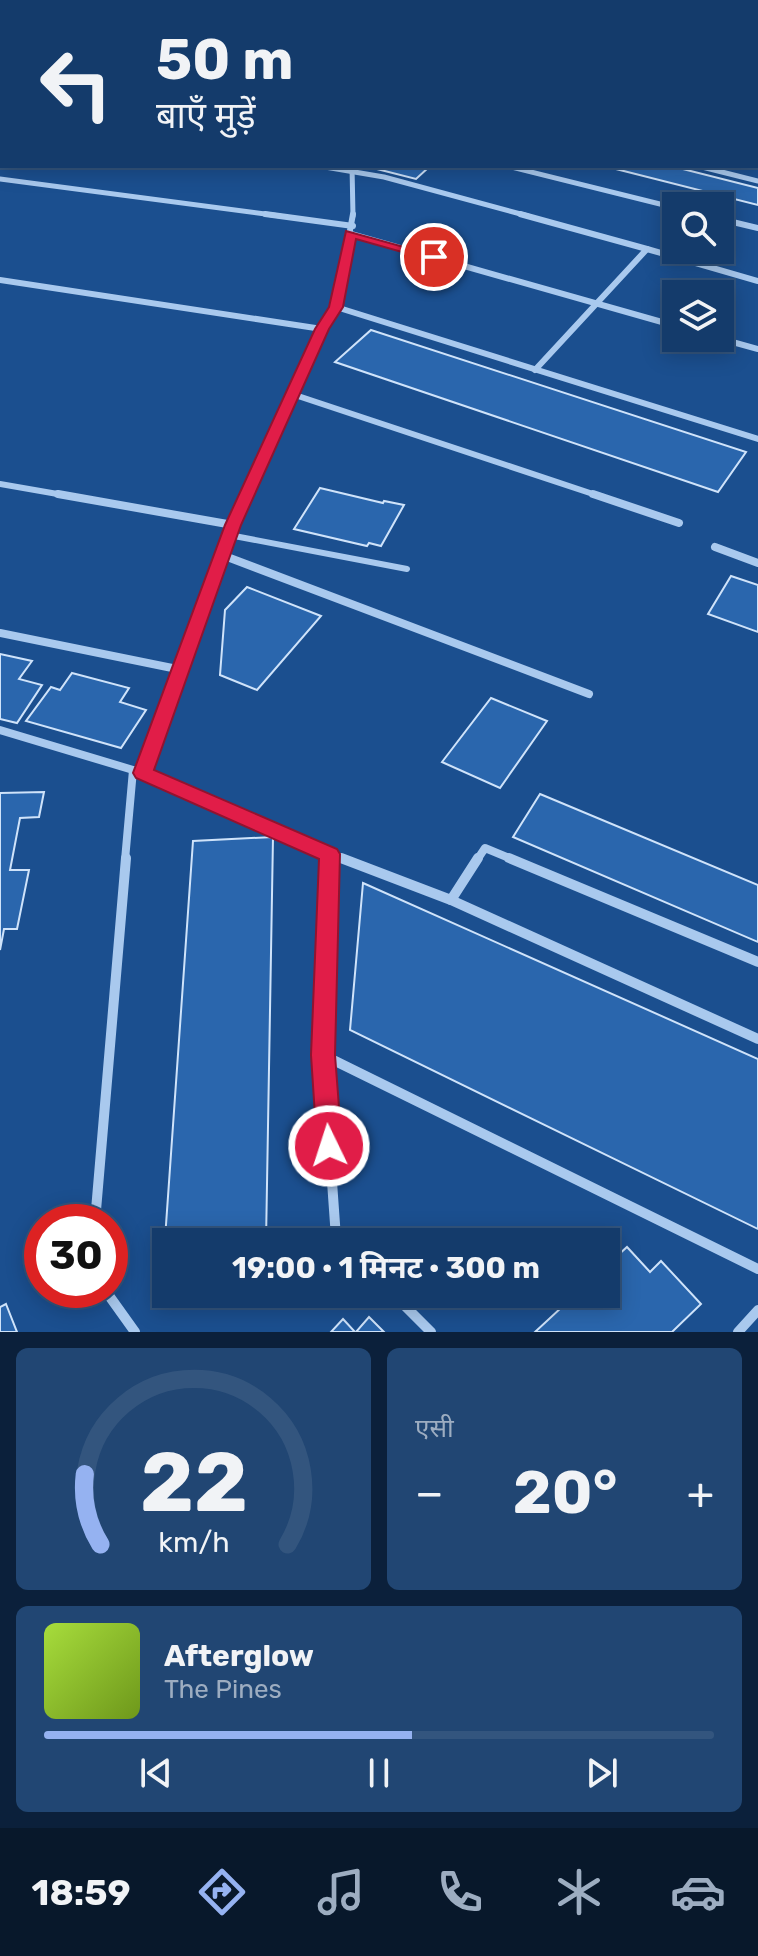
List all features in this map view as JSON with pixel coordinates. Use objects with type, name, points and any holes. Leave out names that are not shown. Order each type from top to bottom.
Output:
[{"type":"street","points":[[97,1204],[138,772],[182,670],[233,525],[322,329],[336,307],[352,230],[352,168],[758,281]]},
{"type":"street","points":[[515,168],[662,205]]},
{"type":"street","points":[[706,168],[758,181]]},
{"type":"street","points":[[0,179],[352,230],[662,322]]},
{"type":"street","points":[[734,222],[758,228]]},
{"type":"street","points":[[535,370],[647,249]]},
{"type":"street","points":[[0,280],[322,329]]},
{"type":"street","points":[[336,307],[758,439]]},
{"type":"street","points":[[734,342],[758,349]]},
{"type":"street","points":[[292,394],[679,523]]},
{"type":"street","points":[[0,484],[233,525]]},
{"type":"street","points":[[715,547],[758,563]]},
{"type":"street","points":[[222,555],[589,694]]},
{"type":"street","points":[[0,633],[182,670]]},
{"type":"street","points":[[0,730],[138,772],[330,854],[451,900],[758,1039]]},
{"type":"street","points":[[451,900],[485,848],[758,962]]},
{"type":"street","points":[[330,854],[323,1055],[335,1228]]},
{"type":"street","points":[[323,1055],[758,1269]]},
{"type":"street","points":[[118,1308],[135,1332]]},
{"type":"street","points":[[407,1308],[431,1332]]},
{"type":"street","points":[[738,1332],[758,1310]]},
{"type":"lane","points":[[229,535],[407,569]]},
{"type":"building","points":[[373,168],[428,168],[416,179]]},
{"type":"building","points":[[612,168],[679,168],[758,188],[758,205],[734,199],[734,192],[707,192]]},
{"type":"building","points":[[371,330],[746,452],[718,492],[335,362]]},
{"type":"building","points":[[320,488],[404,505],[381,546],[369,543],[367,546],[294,529]]},
{"type":"building","points":[[731,576],[758,585],[758,632],[708,614]]},
{"type":"building","points":[[247,587],[321,616],[257,690],[220,675],[225,610]]},
{"type":"building","points":[[0,654],[32,661],[19,679],[42,685],[17,723],[0,719]]},
{"type":"building","points":[[72,673],[129,688],[120,702],[146,710],[121,748],[26,721],[51,687],[60,690]]},
{"type":"building","points":[[491,698],[547,721],[500,788],[442,762]]},
{"type":"building","points":[[44,792],[39,817],[20,818],[10,870],[29,870],[17,929],[4,929],[0,950],[0,793]]},
{"type":"building","points":[[540,794],[758,885],[758,942],[513,837]]},
{"type":"building","points":[[273,837],[266,1228],[166,1228],[193,841]]},
{"type":"building","points":[[363,883],[758,1059],[758,1229],[350,1030]]},
{"type":"building","points":[[627,1247],[650,1272],[661,1261],[701,1304],[672,1332],[535,1332],[561,1308],[620,1308],[620,1253]]},
{"type":"building","points":[[6,1304],[17,1332],[0,1332],[0,1307]]},
{"type":"building","points":[[369,1317],[384,1332],[356,1332]]},
{"type":"building","points":[[343,1319],[355,1332],[331,1332]]},
{"type":"route","points":[[329,1146],[323,1055],[330,854],[143,773],[233,525],[322,329],[336,307],[351,234],[434,257]]}]
